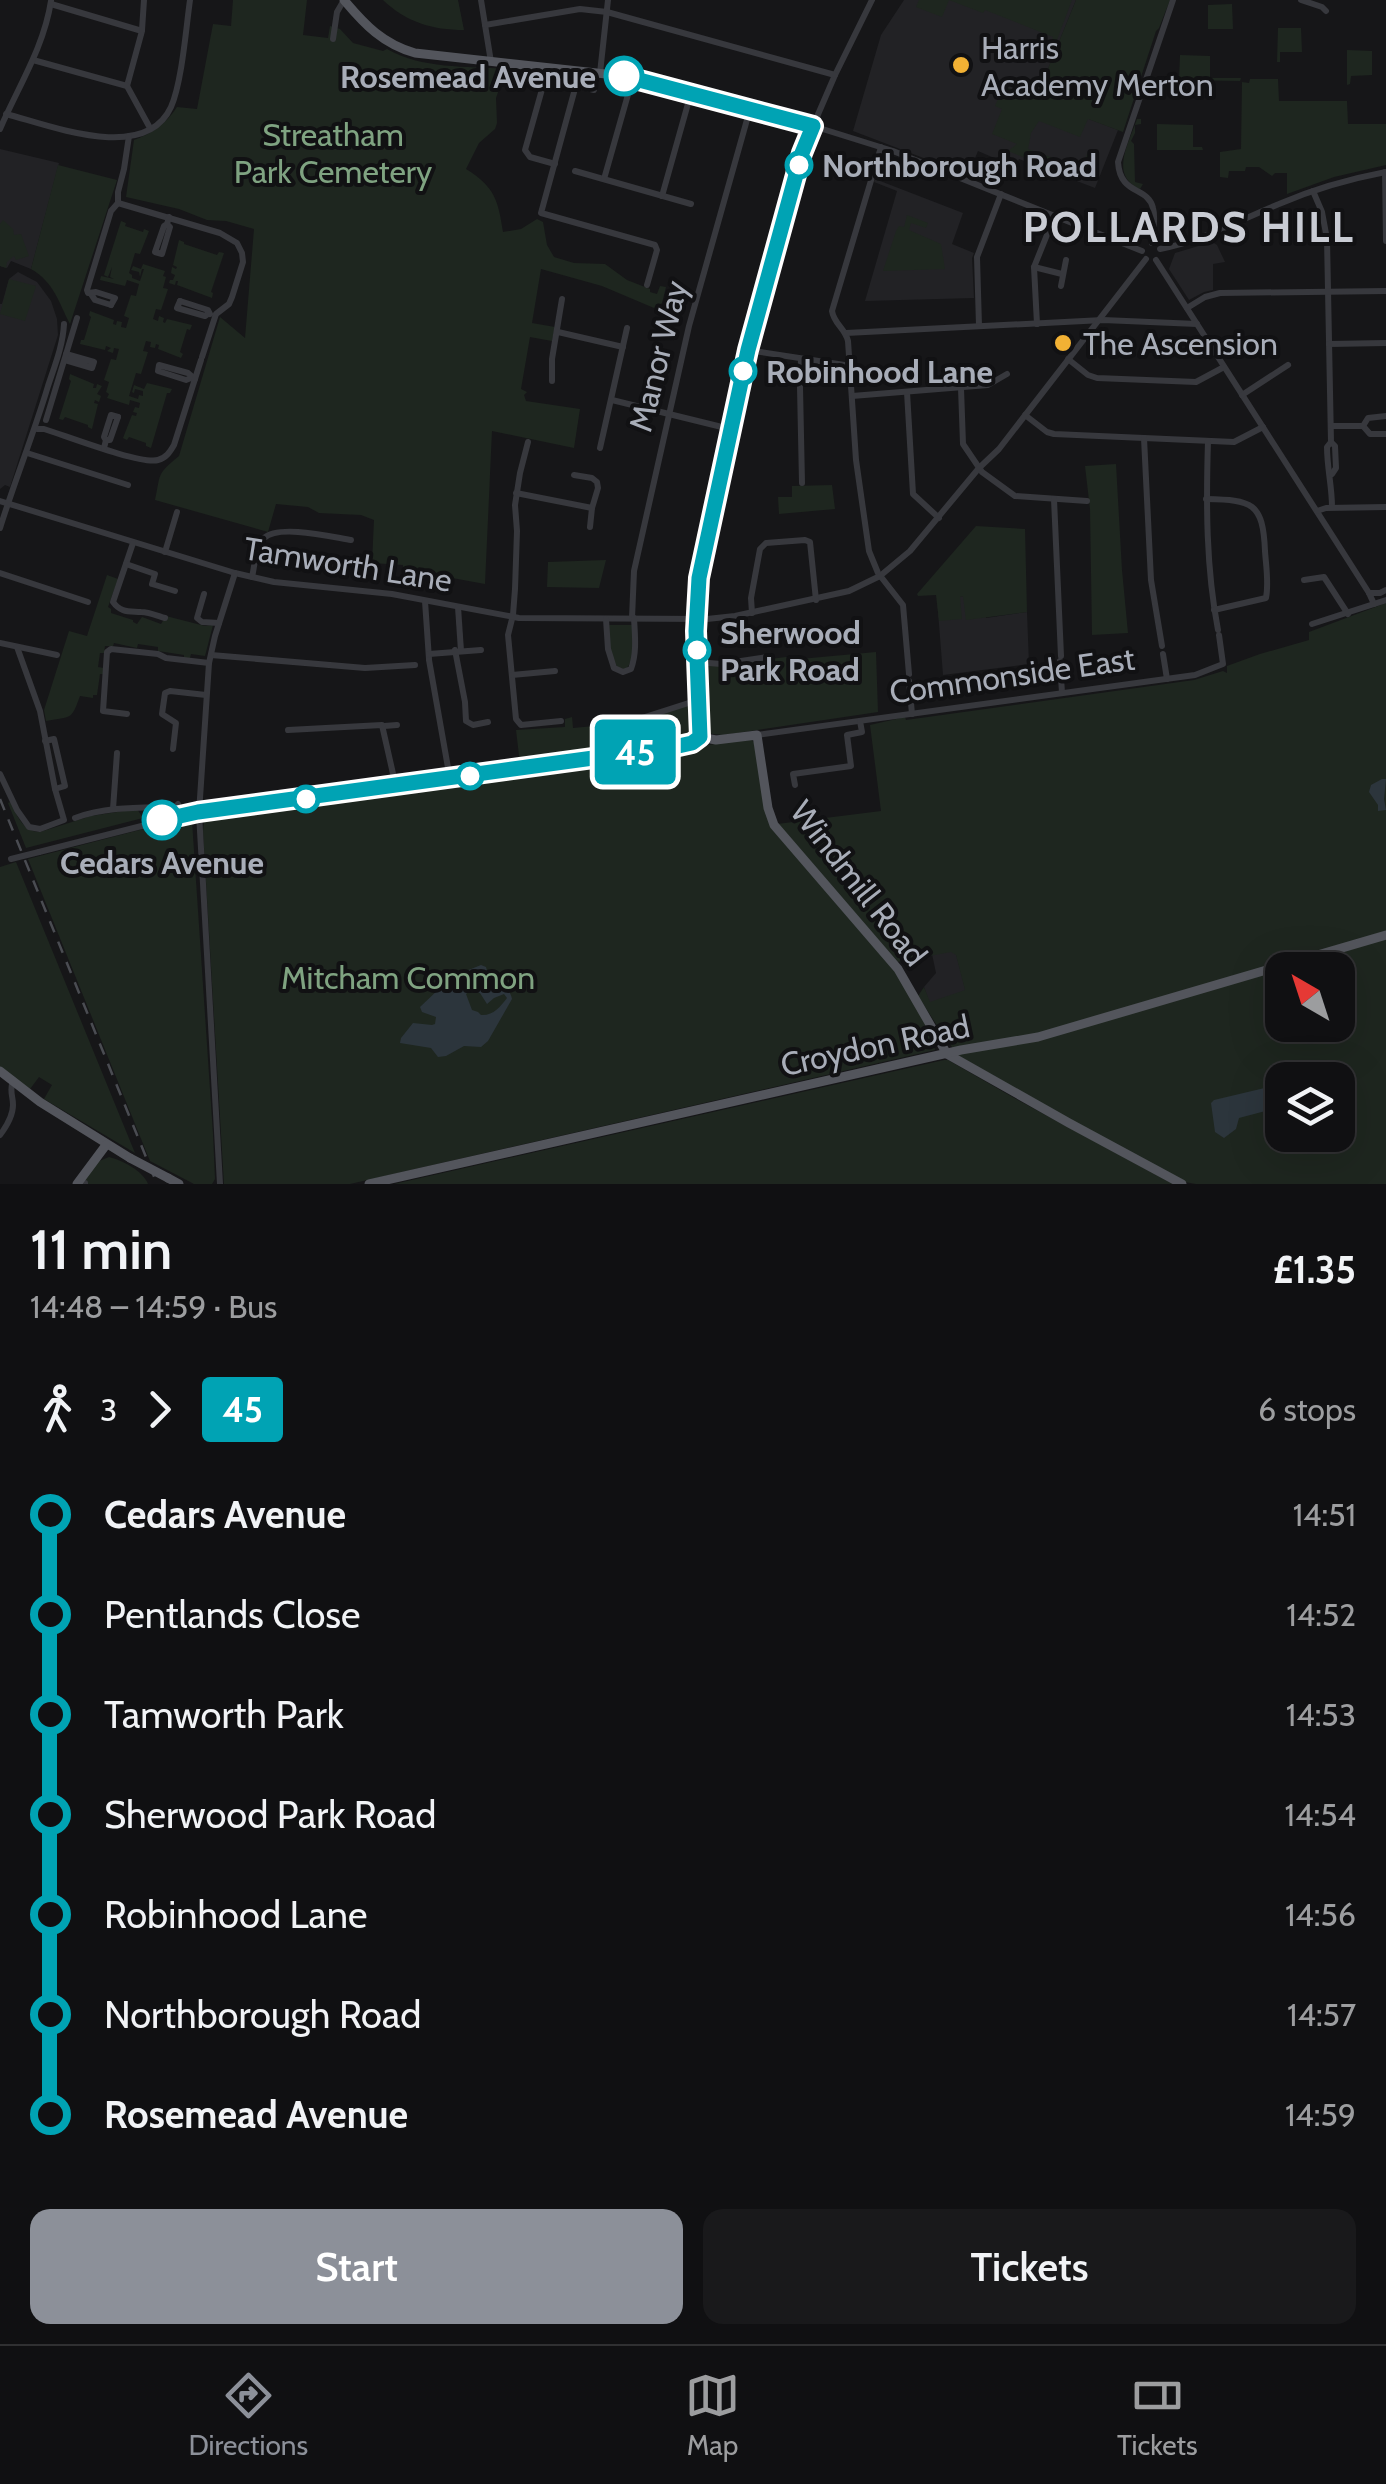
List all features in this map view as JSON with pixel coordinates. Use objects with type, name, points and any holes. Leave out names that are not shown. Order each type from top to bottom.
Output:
[{"type":"main road","points":[[344,0],[370,30],[396,47],[424,55],[633,77],[813,126],[802,153],[748,350],[699,578],[696,619],[700,737]]},
{"type":"main road","name":"Commonside East","points":[[700,737],[716,740],[756,735]]},
{"type":"main road","name":"Windmill Road","points":[[756,735],[772,823],[898,969],[946,1054]]},
{"type":"main road","name":"Croydon Road","points":[[369,1184],[946,1054],[1038,1037],[1386,935]]},
{"type":"main road","points":[[946,1054],[1182,1184]]},
{"type":"main road","points":[[0,1072],[106,1145],[179,1184]]},
{"type":"main road","points":[[82,1184],[106,1145]]},
{"type":"street","points":[[144,0],[142,31],[128,86],[150,128]]},
{"type":"street","points":[[6,114],[98,138],[129,136],[150,128],[164,118],[174,99],[190,0]]},
{"type":"street","points":[[333,39],[344,0]]},
{"type":"street","points":[[481,0],[491,62]]},
{"type":"street","points":[[600,73],[608,0]]},
{"type":"street","points":[[872,0],[813,126],[881,147],[1143,249]]},
{"type":"street","points":[[1146,260],[1160,256],[1160,249],[1152,242],[1152,204],[1125,183],[1118,162],[1172,0]]},
{"type":"street","points":[[1301,0],[1326,11]]},
{"type":"street","points":[[0,129],[33,60],[51,2],[142,31]]},
{"type":"street","points":[[485,25],[577,10],[607,12],[835,75]]},
{"type":"street","points":[[33,60],[128,86]]},
{"type":"street","points":[[548,68],[525,150],[530,157],[555,164]]},
{"type":"street","points":[[604,180],[633,77]]},
{"type":"street","points":[[566,82],[594,90]]},
{"type":"street","points":[[576,86],[540,212],[653,244],[657,250],[648,286]]},
{"type":"street","points":[[662,196],[691,93]]},
{"type":"street","name":"Manor Way","points":[[606,618],[608,652],[614,668],[631,670],[636,650],[634,571],[695,301],[750,109]]},
{"type":"street","points":[[90,294],[87,288],[111,211],[118,202],[129,136]]},
{"type":"street","points":[[881,147],[832,308],[835,321],[846,333],[868,551],[880,576],[903,605],[912,714]]},
{"type":"street","points":[[575,171],[691,204]]},
{"type":"street","points":[[1160,249],[1214,234],[1314,191],[1386,172],[1386,241]]},
{"type":"street","points":[[1314,191],[1327,232],[1331,426],[1327,466],[1332,474],[1332,508]]},
{"type":"street","points":[[979,326],[976,259],[1001,194]]},
{"type":"street","points":[[37,428],[105,444],[149,461],[167,455],[174,444],[191,377],[202,358],[212,315],[229,304],[232,297],[243,262],[239,245],[228,236],[167,222],[118,202]]},
{"type":"street","points":[[1037,324],[1034,268],[1055,214]]},
{"type":"street","points":[[1143,249],[1152,242]]},
{"type":"street","points":[[1143,249],[1146,260]]},
{"type":"street","points":[[1061,286],[1066,260]]},
{"type":"street","points":[[696,619],[725,618],[849,592],[902,560],[998,449],[1146,260]]},
{"type":"street","points":[[1156,260],[1374,604]]},
{"type":"street","points":[[1034,268],[1062,274]]},
{"type":"street","points":[[1186,308],[1218,294],[1386,291]]},
{"type":"street","points":[[551,381],[562,298]]},
{"type":"street","points":[[46,420],[77,318]]},
{"type":"street","points":[[846,333],[1098,321],[1197,324]]},
{"type":"street","points":[[0,528],[4,502],[27,454],[64,356],[64,324]]},
{"type":"street","points":[[600,448],[627,328]]},
{"type":"street","points":[[558,332],[623,347]]},
{"type":"street","points":[[1330,344],[1386,343]]},
{"type":"street","points":[[748,350],[850,366]]},
{"type":"street","points":[[1068,359],[1096,378],[1196,382],[1224,367]]},
{"type":"street","points":[[801,360],[802,483]]},
{"type":"street","points":[[1242,395],[1288,366]]},
{"type":"street","points":[[852,396],[988,385],[1006,374]]},
{"type":"street","points":[[961,388],[963,444],[978,468],[1012,495],[1087,501]]},
{"type":"street","points":[[907,392],[913,494],[939,518]]},
{"type":"street","points":[[612,400],[730,429]]},
{"type":"street","points":[[1025,415],[1051,433],[1144,438],[1238,441],[1262,427]]},
{"type":"street","points":[[1363,426],[1368,418],[1386,416]]},
{"type":"street","points":[[1331,426],[1363,426]]},
{"type":"street","points":[[1363,426],[1368,433],[1386,434]]},
{"type":"street","points":[[1144,438],[1152,580],[1167,680]]},
{"type":"street","points":[[1206,499],[1238,500],[1256,511],[1264,528],[1268,596],[1262,601],[1214,610],[1206,499],[1208,441]]},
{"type":"street","points":[[528,442],[516,493],[518,538],[508,637],[512,676],[518,724],[561,722]]},
{"type":"street","points":[[27,454],[128,485]]},
{"type":"street","points":[[574,475],[597,482],[590,527]]},
{"type":"street","points":[[516,493],[592,508]]},
{"type":"street","points":[[1054,499],[1062,693]]},
{"type":"street","name":"Tamworth Lane","points":[[4,502],[235,573],[283,583],[386,594],[512,617],[696,619]]},
{"type":"street","points":[[1317,512],[1386,507]]},
{"type":"street","points":[[165,552],[176,512]]},
{"type":"street","points":[[252,576],[260,545],[274,532],[348,539],[345,529]]},
{"type":"street","points":[[752,613],[760,549],[766,543],[810,542],[816,600]]},
{"type":"street","points":[[133,543],[112,602],[132,613],[144,611],[165,618]]},
{"type":"street","points":[[126,564],[155,574],[152,584],[175,591]]},
{"type":"street","points":[[0,573],[88,602]]},
{"type":"street","points":[[220,1184],[198,812],[210,659],[235,573]]},
{"type":"street","points":[[1304,580],[1324,577],[1348,614]]},
{"type":"street","points":[[1370,593],[1386,590]]},
{"type":"street","points":[[204,594],[197,618],[219,624]]},
{"type":"street","points":[[1312,624],[1386,600]]},
{"type":"street","points":[[425,601],[429,659],[450,778]]},
{"type":"street","points":[[458,607],[458,651],[466,720],[472,725],[488,722]]},
{"type":"street","name":"Commonside East","points":[[756,735],[1195,675],[1224,664],[1214,610]]},
{"type":"street","points":[[0,643],[56,655]]},
{"type":"street","points":[[0,774],[16,810],[29,827],[43,829],[65,818],[39,707],[18,647]]},
{"type":"street","points":[[127,714],[103,711],[107,652],[112,649],[166,658],[366,668],[416,665],[458,651],[481,650]]},
{"type":"street","points":[[697,662],[721,664],[767,657]]},
{"type":"street","points":[[512,676],[555,671]]},
{"type":"street","points":[[174,749],[176,723],[162,714],[165,693],[170,690],[206,695]]},
{"type":"street","points":[[598,732],[698,700]]},
{"type":"street","points":[[795,785],[793,774],[851,766],[847,735],[862,732],[860,722]]},
{"type":"street","points":[[288,730],[397,725]]},
{"type":"street","points":[[384,726],[396,786]]},
{"type":"street","name":"Commonside East","points":[[0,862],[198,812],[674,747],[700,737]]},
{"type":"street","points":[[113,809],[116,753]]},
{"type":"street","points":[[76,818],[113,809],[178,804]]},
{"type":"street","points":[[145,808],[151,823]]},
{"type":"street","points":[[0,1135],[12,1112],[13,1081]]},
{"type":"shaded area","name":"Harris Academy Merton","points":[[904,0],[1076,0],[1036,99],[1118,130],[1095,188],[1019,159],[1015,167],[978,151],[968,175],[853,131],[881,35]]},
{"type":"shaded area","points":[[0,149],[59,163],[31,269],[11,261],[7,268],[0,266]]},
{"type":"shaded area","points":[[875,179],[963,213],[952,244],[974,253],[974,298],[865,301],[897,191],[874,182]]},
{"type":"shaded area","points":[[1212,242],[1225,262],[1213,264],[1213,290],[1189,300],[1169,269],[1175,253]]},
{"type":"shaded area","points":[[18,272],[37,282],[51,301],[58,335],[10,487],[0,489],[0,304],[9,279]]},
{"type":"shaded area","points":[[983,594],[986,618],[1027,612],[1029,664],[943,675],[937,599]]},
{"type":"shaded area","points":[[1386,779],[1386,810],[1378,811],[1369,792],[1371,785]]},
{"type":"shaded area","points":[[955,950],[966,992],[930,1004],[924,987],[936,973],[932,954]]},
{"type":"shaded area","points":[[481,965],[486,967],[491,986],[509,992],[512,999],[488,1041],[481,1047],[464,1046],[438,1057],[431,1048],[400,1043],[413,1023],[435,1024],[436,1017],[422,1012],[420,1007],[446,979]],"holes":[[[471,990],[480,993],[487,1004],[504,994],[507,998],[493,1012],[481,1015],[472,1010],[466,994]]]},
{"type":"shaded area","points":[[1265,1088],[1265,1111],[1239,1118],[1236,1129],[1224,1138],[1215,1132],[1211,1103]]},
{"type":"green space","name":"Streatham Park Cemetery","points":[[233,0],[307,0],[303,35],[328,38],[330,26],[340,29],[353,43],[387,49],[415,60],[506,69],[496,98],[495,129],[479,143],[466,169],[494,195],[503,232],[521,229],[537,219],[543,222],[547,245],[554,257],[574,263],[605,264],[657,294],[660,286],[666,287],[662,303],[654,308],[602,286],[541,269],[532,323],[555,327],[552,341],[530,337],[521,389],[527,392],[526,401],[580,409],[574,448],[492,431],[485,584],[403,569],[403,565],[372,563],[374,520],[361,515],[319,513],[308,507],[276,504],[268,532],[155,500],[161,475],[179,456],[220,317],[245,338],[254,229],[126,197],[134,140],[158,127],[177,107],[197,109],[213,24],[231,26]]},
{"type":"green space","points":[[383,0],[458,0],[464,30],[420,23]]},
{"type":"green space","points":[[919,0],[949,0],[942,17],[916,7]]},
{"type":"green space","points":[[949,0],[1072,0],[1055,45],[1051,43],[1053,37]]},
{"type":"green space","points":[[1076,0],[1170,0],[1123,132],[1088,119],[1080,137],[1039,121],[1031,133],[1028,149],[1081,168],[1088,152],[1098,156],[1095,164],[1072,176],[1008,151],[1017,144],[992,134],[1002,109],[995,106],[1008,88],[1036,98]]},
{"type":"green space","points":[[1232,4],[1233,29],[1208,29],[1208,5]]},
{"type":"green space","points":[[1278,28],[1301,28],[1302,52],[1280,52],[1280,62],[1277,62]]},
{"type":"green space","points":[[1347,50],[1372,51],[1372,75],[1351,76],[1347,85]]},
{"type":"green space","points":[[1180,55],[1210,56],[1210,78],[1241,78],[1240,81],[1179,80]]},
{"type":"green space","points":[[1250,79],[1278,79],[1279,101],[1347,101],[1348,124],[1386,124],[1386,165],[1334,177],[1287,194],[1287,173],[1272,176],[1259,167],[1246,167],[1245,171],[1229,171],[1228,178],[1220,177],[1220,152],[1241,149],[1242,82],[1249,83]]},
{"type":"green space","points":[[1137,119],[1141,119],[1141,124],[1135,125],[1131,141],[1135,182],[1143,184],[1140,189],[1125,176],[1123,167],[1126,148]]},
{"type":"green space","points":[[1157,124],[1193,125],[1193,147],[1203,150],[1157,150]]},
{"type":"green space","points":[[58,165],[117,180],[70,324],[51,287],[31,269]]},
{"type":"green space","points":[[907,215],[928,223],[926,228],[911,223],[909,230],[941,244],[945,269],[883,271],[896,231],[899,226],[904,227]]},
{"type":"green space","points":[[3,220],[14,235],[21,234],[29,256],[16,260],[14,256],[6,268],[0,266]]},
{"type":"green space","points":[[121,221],[125,226],[149,231],[140,254],[135,253],[129,273],[132,278],[140,281],[144,269],[140,277],[139,272],[131,270],[133,266],[141,269],[143,264],[165,271],[163,288],[168,289],[161,310],[156,309],[153,319],[158,321],[159,316],[165,323],[167,319],[192,325],[187,329],[181,358],[158,349],[159,345],[150,347],[151,342],[146,341],[143,351],[148,352],[129,396],[143,396],[143,391],[132,392],[134,385],[144,389],[147,383],[172,389],[167,393],[151,448],[146,443],[123,438],[140,403],[130,400],[129,405],[107,398],[109,382],[104,380],[119,349],[114,348],[113,353],[106,346],[105,350],[80,344],[90,311],[114,320],[113,324],[122,322],[121,327],[126,328],[129,318],[124,316],[139,284],[127,280],[125,286],[100,280],[101,276],[114,279],[110,277],[112,267],[108,277],[104,275]]},
{"type":"green space","points":[[179,240],[217,255],[224,253],[212,298],[177,285],[178,281],[175,285],[169,283],[175,275],[171,273],[172,267],[177,267],[173,265]]},
{"type":"green space","points":[[9,279],[36,286],[25,321],[0,314]]},
{"type":"green space","points":[[70,374],[94,384],[93,388],[97,384],[102,386],[97,394],[101,396],[99,402],[94,403],[98,404],[92,429],[65,417],[59,419]]},
{"type":"green space","points":[[1116,464],[1128,633],[1092,635],[1090,509],[1085,466]]},
{"type":"green space","points":[[832,485],[835,509],[779,514],[778,497],[792,497],[792,486]]},
{"type":"green space","points":[[976,526],[1025,529],[1027,612],[966,620],[963,596],[962,619],[939,621],[936,595],[917,594]]},
{"type":"green space","points":[[606,560],[599,588],[547,587],[548,562]]},
{"type":"green space","points":[[107,575],[118,579],[108,607],[111,613],[137,624],[142,617],[161,624],[166,616],[213,625],[205,656],[191,654],[184,658],[138,644],[137,648],[114,643],[105,646],[104,653],[100,653],[98,667],[104,668],[104,674],[100,674],[97,695],[80,696],[69,716],[46,721],[44,710],[69,631],[87,636]]},
{"type":"green space","points":[[1386,603],[1386,1184],[1185,1182],[959,1056],[918,996],[924,987],[930,1002],[965,990],[956,955],[951,952],[897,962],[777,824],[881,811],[870,725],[905,717],[906,720],[1194,680],[1227,673],[1227,666],[1309,640],[1309,632]]},
{"type":"green space","points":[[609,625],[632,625],[633,655],[625,670],[617,667],[610,650]]},
{"type":"green space","points":[[876,652],[878,712],[724,735],[712,734],[705,728],[703,665]]},
{"type":"green space","points":[[692,704],[691,732],[675,742],[520,764],[516,730],[565,727],[565,719],[572,717],[573,728],[594,726],[594,735]]},
{"type":"green space","name":"Mitcham Common","points":[[750,739],[754,742],[766,812],[898,972],[933,1036],[935,1050],[350,1184],[224,1184],[203,831],[207,817]]},
{"type":"green space","points":[[10,802],[25,826],[40,832],[91,816],[137,809],[143,818],[26,848]]},
{"type":"green space","name":"Mitcham Common","points":[[178,820],[192,821],[213,1134],[212,1184],[194,1184],[150,1161],[28,859]]},
{"type":"green space","points":[[16,862],[135,1153],[44,1099],[52,1085],[39,1077],[30,1089],[0,1067],[0,867]]},
{"type":"green space","points":[[944,1060],[1173,1184],[394,1184]]},
{"type":"green space","points":[[109,1157],[132,1167],[148,1184],[81,1184],[97,1162]]},
{"type":"railway","points":[[0,799],[157,1184]]},
{"type":"bus line","name":"45","points":[[162,820],[674,747],[700,737],[696,605],[706,538],[748,350],[802,153],[813,126],[624,76]]},
{"type":"place","name":"Harris Academy Merton","points":[[961,65]]},
{"type":"place","name":"Rosemead Avenue","points":[[624,76]]},
{"type":"place","name":"Northborough Road","points":[[799,165]]},
{"type":"place","name":"The Ascension","points":[[1063,343]]},
{"type":"place","name":"Robinhood Lane","points":[[743,371]]},
{"type":"place","name":"Sherwood Park Road","points":[[697,650]]},
{"type":"place","name":"Cedars Avenue","points":[[162,820]]},
{"type":"district","name":"POLLARDS HILL","points":[[1189,227]]}]
